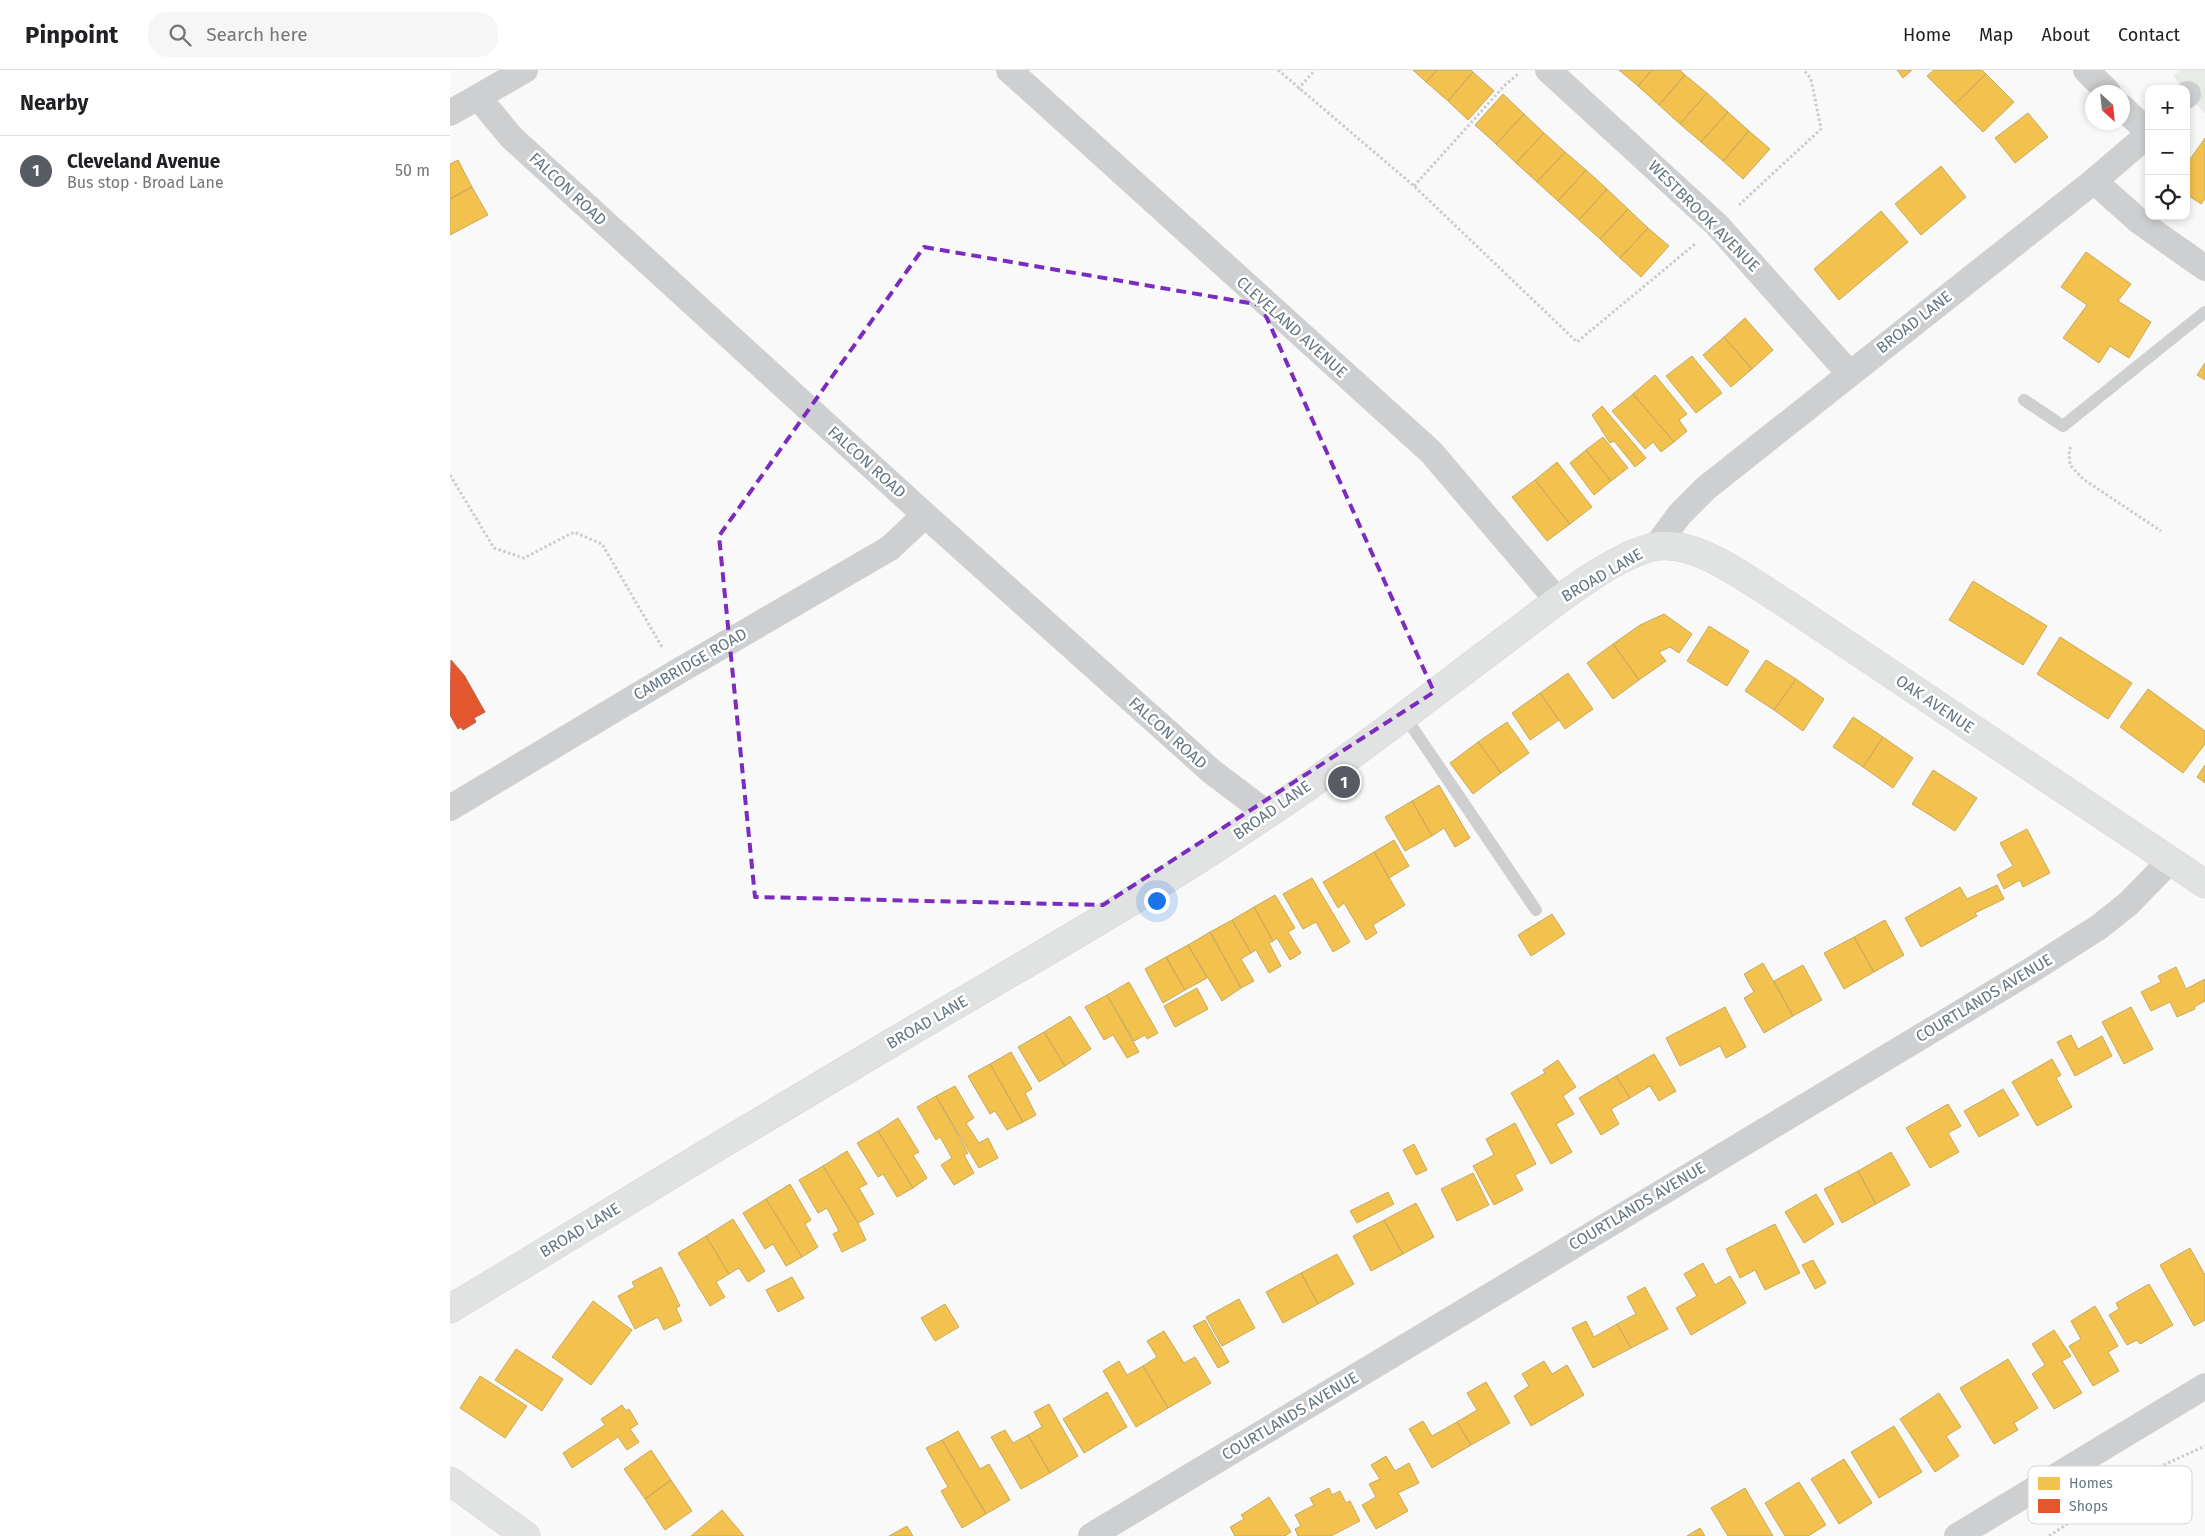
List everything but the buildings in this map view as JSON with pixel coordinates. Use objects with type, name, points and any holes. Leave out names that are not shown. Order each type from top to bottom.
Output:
[{"type":"street","points":[[450,113],[526,70]]},
{"type":"street","name":"CLEVELAND AVENUE","points":[[1009,70],[1431,452],[1558,601]]},
{"type":"street","name":"WESTBROOK AVENUE","points":[[1548,70],[1717,224],[1849,373]]},
{"type":"street","points":[[2086,70],[2101,85]]},
{"type":"street","name":"FALCON ROAD","points":[[478,97],[511,137],[925,515],[1211,771],[1268,814]]},
{"type":"street","points":[[2130,115],[2146,130]]},
{"type":"street","name":"BROAD LANE","points":[[450,1309],[896,1040],[1168,881],[1268,814],[1404,716],[1558,601],[1622,560],[1657,545],[1691,501],[1849,373],[2094,181],[2145,136]]},
{"type":"street","points":[[2094,181],[2140,222],[2205,268]]},
{"type":"street","name":"CAMBRIDGE ROAD","points":[[450,808],[677,672],[890,548],[925,515]]},
{"type":"street","name":"OAK AVENUE","points":[[1657,545],[1690,550],[1718,562],[1802,615],[2205,884]]},
{"type":"street","name":"COURTLANDS AVENUE","points":[[1091,1536],[2030,971],[2099,927],[2128,904],[2170,861]]},
{"type":"street","points":[[2073,1466],[2205,1386]]},
{"type":"street","points":[[450,1481],[526,1536]]},
{"type":"street","points":[[1957,1536],[2028,1493]]},
{"type":"lane","points":[[2024,400],[2063,426],[2205,312]]},
{"type":"lane","points":[[1404,716],[1536,910]]},
{"type":"path","points":[[1278,70],[1414,186],[1577,342],[1669,267],[1821,129],[1811,79],[1804,70]]},
{"type":"path","points":[[1298,89],[1316,70]]},
{"type":"path","points":[[1414,186],[1504,85],[1522,70]]},
{"type":"path","points":[[2070,465],[2083,480],[2161,531]]},
{"type":"path","points":[[450,475],[494,548],[524,558],[574,532],[602,544],[677,672]]},
{"type":"path","points":[[2162,1466],[2205,1446]]},
{"type":"path","points":[[2049,1536],[2067,1524]]},
{"type":"highlighted area","points":[[924,247],[1261,305],[1434,692],[1103,905],[755,897],[719,536]]},
{"type":"shaded area","points":[[2181,70],[2205,70],[2205,114],[2190,96],[2190,85],[2181,85],[2173,76]]},
{"type":"place","name":"Cleveland Avenue","points":[[1344,782]]}]
